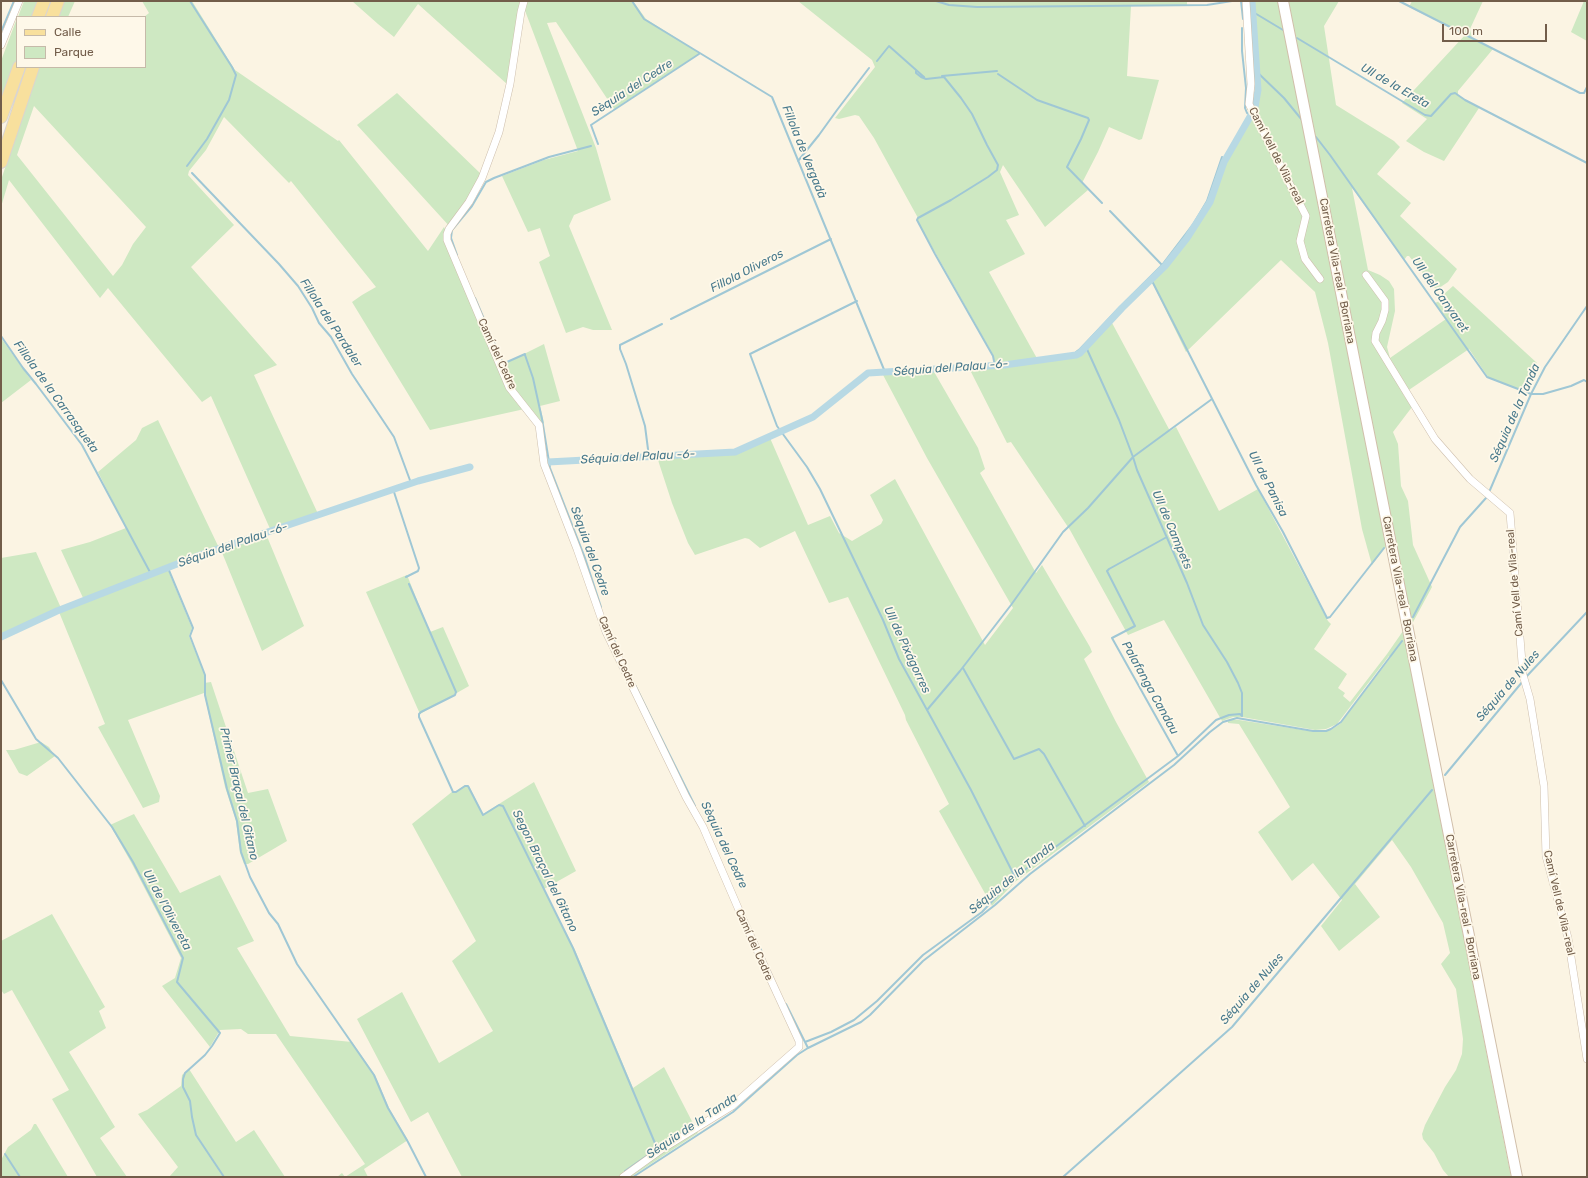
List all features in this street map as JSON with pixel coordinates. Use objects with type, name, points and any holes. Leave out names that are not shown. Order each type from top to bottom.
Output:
[{"type":"main road","points":[[38,16],[44,1]]},
{"type":"main road","points":[[52,16],[58,1]]},
{"type":"main road","name":"Carretera Vila-real - Borriana","points":[[1284,1],[1517,1177]]},
{"type":"main road","points":[[1,116],[19,68]]},
{"type":"main road","points":[[1,162],[34,68]]},
{"type":"street","points":[[1,45],[19,1]]},
{"type":"street","name":"Camí del Cedre","points":[[524,1],[510,84],[499,132],[482,178],[469,202],[449,229],[447,240],[509,386],[539,425],[544,464],[577,549],[606,632],[702,827],[745,924],[796,1032],[800,1044],[799,1047],[732,1106],[662,1149],[623,1177]]},
{"type":"street","name":"Camí Vell de Vila-real","points":[[1246,1],[1251,84],[1249,104],[1306,216],[1300,241],[1305,258],[1320,279]]},
{"type":"street","name":"Camí Vell de Vila-real","points":[[1366,275],[1385,301],[1385,310],[1376,333],[1375,341],[1435,439],[1470,479],[1510,513],[1524,679],[1530,699],[1544,786],[1546,856],[1568,938],[1587,1059]]},
{"type":"green space","points":[[24,1],[39,1],[33,16],[18,16]]},
{"type":"green space","points":[[64,1],[75,1],[68,16],[58,16]]},
{"type":"green space","points":[[142,1],[192,1],[235,70],[338,141],[339,140],[428,251],[444,227],[502,365],[544,344],[560,401],[540,406],[544,423],[541,424],[529,408],[430,430],[352,302],[376,287],[291,181],[289,183],[224,117],[206,150],[189,171],[188,175],[234,225],[191,267],[277,365],[254,375],[319,516],[271,531],[211,396],[202,402],[108,288],[100,298],[9,180],[1,207],[1,180],[39,68],[146,68],[145,16],[149,13]],"holes":[[[34,106],[146,227],[133,244],[122,265],[113,276],[17,155]]]},
{"type":"green space","points":[[352,1],[522,1],[508,85],[418,4],[394,37]]},
{"type":"green space","points":[[526,1],[633,1],[646,19],[700,53],[614,109],[556,22],[547,23],[596,148],[611,200],[574,215],[569,226],[612,330],[593,330],[583,327],[566,333],[539,262],[550,256],[540,228],[528,232],[502,176],[544,160],[578,151],[524,8]]},
{"type":"green space","points":[[798,1],[1187,1],[1187,6],[1131,6],[1127,76],[1159,80],[1142,139],[1139,140],[1109,127],[1082,183],[1088,190],[1045,227],[1003,165],[1000,172],[1019,215],[1006,220],[1025,254],[989,272],[1039,362],[1076,357],[1081,354],[1111,321],[1170,431],[1176,427],[1219,511],[1258,489],[1328,621],[1331,624],[1314,649],[1347,674],[1338,688],[1345,693],[1343,696],[1350,702],[1403,631],[1511,1177],[1449,1177],[1423,1139],[1422,1134],[1425,1125],[1445,1087],[1456,1070],[1462,1054],[1463,1039],[1456,989],[1441,964],[1450,953],[1443,923],[1411,867],[1392,840],[1355,884],[1380,917],[1339,951],[1321,926],[1342,900],[1313,863],[1292,881],[1258,832],[1290,807],[1239,724],[1228,723],[1228,721],[1231,720],[1239,720],[1316,732],[1331,730],[1340,724],[1391,657],[1389,656],[1337,724],[1326,729],[1315,730],[1242,717],[1233,717],[1222,721],[1164,620],[1128,635],[1070,530],[1011,442],[1007,443],[969,368],[996,367],[993,355],[918,222],[918,218],[874,138],[859,116],[855,115],[839,119],[835,118],[875,67],[872,60]]},
{"type":"green space","points":[[1251,1],[1278,1],[1386,547],[1372,565],[1362,529],[1328,343],[1315,292],[1281,260],[1186,352],[1151,280],[1166,266],[1197,225],[1210,202],[1225,162],[1252,116],[1257,98],[1257,89]]},
{"type":"green space","points":[[1288,1],[1339,1],[1324,26],[1336,105],[1394,141],[1400,147],[1377,174],[1411,203],[1400,216],[1457,269],[1448,282],[1436,290],[1409,256],[1407,256],[1404,260],[1352,188],[1368,270],[1389,281],[1394,289],[1395,311],[1387,347],[1390,358],[1446,319],[1435,303],[1444,299],[1444,294],[1453,286],[1537,363],[1529,384],[1524,391],[1488,377],[1469,349],[1403,394],[1412,407],[1393,432],[1398,444],[1401,486],[1408,501],[1413,545],[1432,587],[1412,624]]},
{"type":"green space","points":[[1412,1],[1483,1],[1470,29],[1472,38],[1493,49],[1458,91],[1458,95],[1479,108],[1444,161],[1424,152],[1406,141],[1427,119],[1402,103],[1465,35],[1409,7]]},
{"type":"green space","points":[[1584,1],[1587,1],[1587,41],[1571,32]]},
{"type":"green space","points":[[16,21],[16,62],[1,101],[1,61]]},
{"type":"green space","points":[[397,93],[481,174],[451,228],[357,125]]},
{"type":"green space","points":[[1,338],[31,380],[1,403]]},
{"type":"green space","points":[[933,370],[978,448],[985,469],[980,473],[1036,573],[1042,565],[1090,647],[1092,652],[1084,659],[1149,782],[1015,882],[992,906],[939,811],[949,804],[906,720],[905,715],[848,597],[829,603],[795,531],[760,548],[749,539],[745,538],[695,555],[688,543],[672,503],[657,457],[735,453],[770,438],[808,525],[830,516],[839,533],[852,541],[881,524],[883,520],[870,495],[895,479],[985,645],[1013,608],[927,458],[882,373]]},
{"type":"green space","points":[[158,420],[220,550],[168,570],[192,628],[189,636],[205,675],[204,683],[211,682],[248,793],[268,789],[287,841],[248,864],[244,864],[240,853],[236,821],[225,787],[204,693],[128,720],[160,796],[159,802],[143,808],[98,727],[105,724],[59,612],[1,637],[1,558],[36,552],[61,608],[84,600],[61,550],[90,542],[126,528],[98,472],[136,440],[142,428]]},
{"type":"green space","points":[[266,534],[304,626],[262,651],[221,550]]},
{"type":"green space","points":[[407,575],[430,632],[443,627],[469,686],[420,714],[366,592]]},
{"type":"green space","points":[[41,742],[49,747],[55,756],[27,776],[19,773],[6,750],[14,750]]},
{"type":"green space","points":[[534,782],[576,871],[544,889],[575,950],[633,1088],[664,1067],[698,1133],[631,1177],[462,1177],[428,1112],[411,1122],[357,1019],[402,992],[439,1063],[493,1031],[452,961],[476,941],[412,824],[453,791],[456,791],[465,785],[469,786],[483,814]]},
{"type":"green space","points":[[134,814],[180,893],[220,875],[254,941],[237,948],[290,1036],[352,1042],[375,1075],[389,1108],[408,1140],[364,1169],[368,1177],[345,1177],[365,1164],[276,1034],[248,1034],[241,1029],[220,1030],[210,1047],[162,986],[175,978],[181,958],[110,825]]},
{"type":"green space","points":[[52,914],[105,1007],[99,1011],[106,1028],[69,1052],[115,1127],[100,1138],[127,1177],[97,1177],[52,1099],[69,1090],[12,990],[4,994],[1,990],[1,941]]},
{"type":"green space","points":[[189,1069],[236,1142],[254,1130],[285,1177],[169,1177],[178,1167],[138,1114],[147,1110],[181,1086],[182,1075]]},
{"type":"green space","points":[[34,1124],[36,1124],[68,1177],[1,1177],[1,1160],[8,1147],[31,1130]]},
{"type":"green space","points":[[342,1173],[345,1177],[337,1177]]},
{"type":"waterway","name":"Fillola de la Carrasqueta","points":[[1,32],[14,1]]},
{"type":"waterway","name":"Fillola del Pardaler","points":[[187,166],[207,139],[229,100],[236,75],[190,1]]},
{"type":"waterway","name":"Fillola de Vergadà","points":[[632,1],[644,19],[772,97],[885,372]]},
{"type":"waterway","points":[[936,1],[949,5],[977,7],[1207,5],[1232,1]]},
{"type":"waterway","points":[[1241,1],[1243,19]]},
{"type":"waterway","name":"Séquia del Palau -6-","points":[[1252,1],[1258,90],[1255,107]]},
{"type":"waterway","points":[[1399,1],[1580,93],[1584,93],[1587,87]]},
{"type":"waterway","name":"Ull de la Ereta","points":[[1253,12],[1283,30]]},
{"type":"waterway","points":[[1242,28],[1242,51],[1246,88],[1245,108],[1247,113],[1251,115]]},
{"type":"waterway","name":"Ull de la Ereta","points":[[1297,38],[1425,115],[1431,116],[1451,94],[1455,93],[1465,100],[1587,163]]},
{"type":"waterway","points":[[877,61],[889,46],[924,77]]},
{"type":"waterway","name":"Sèquia del Cedre","points":[[598,144],[591,125],[699,54]]},
{"type":"waterway","points":[[798,161],[869,68]]},
{"type":"waterway","points":[[916,71],[916,73],[926,79],[944,77],[972,114],[998,165],[997,170],[988,177],[917,220],[993,356],[995,366]]},
{"type":"waterway","points":[[942,76],[997,71]]},
{"type":"waterway","name":"Ull del Canyaret","points":[[1257,72],[1284,98],[1302,120]]},
{"type":"waterway","points":[[998,74],[1037,100],[1088,118],[1089,120],[1081,139],[1067,167],[1102,203]]},
{"type":"waterway","name":"Séquia del Palau -6-","points":[[548,462],[735,452],[813,417],[868,373],[1004,365],[1076,355],[1080,353],[1122,308],[1165,266],[1187,238],[1210,202],[1224,162],[1251,115]]},
{"type":"waterway","name":"Ull del Canyaret","points":[[1316,137],[1487,377],[1531,394],[1543,394],[1571,386],[1584,380],[1587,382]]},
{"type":"waterway","name":"Sèquia del Cedre","points":[[457,255],[451,238],[452,230],[472,206],[486,182],[549,157],[591,146]]},
{"type":"waterway","name":"Séquia del Palau -6-","points":[[1076,355],[1076,352],[1162,265],[1194,223],[1207,201],[1222,157]]},
{"type":"waterway","name":"Fillola del Pardaler","points":[[192,173],[298,286],[312,308],[319,323],[331,337],[352,374],[394,437],[411,483]]},
{"type":"waterway","points":[[1110,211],[1162,265]]},
{"type":"waterway","name":"Fillola Oliveros","points":[[671,319],[831,239]]},
{"type":"waterway","name":"Ull de Panisa","points":[[1151,279],[1256,485],[1283,532],[1327,618],[1330,617],[1384,548]]},
{"type":"waterway","name":"Sèquia del Cedre","points":[[475,298],[502,361],[507,362],[525,354],[533,378],[542,419],[550,468],[585,558],[601,607]]},
{"type":"waterway","name":"Ull de Pixágorres","points":[[857,301],[750,354],[777,426],[807,467],[820,489],[883,620],[899,659],[971,790],[1015,877]]},
{"type":"waterway","name":"Ull del Canyaret","points":[[1490,490],[1531,394],[1545,367],[1587,306]]},
{"type":"waterway","name":"Fillola Oliveros","points":[[649,457],[645,426],[620,345],[662,324]]},
{"type":"waterway","name":"Fillola de la Carrasqueta","points":[[1,336],[23,368],[82,445],[151,574]]},
{"type":"waterway","name":"Ull de Campets","points":[[805,1042],[831,1032],[854,1020],[877,1001],[923,955],[982,912],[1015,877],[1178,756],[1216,720],[1229,715],[1240,714],[1242,716],[1242,693],[1238,683],[1227,662],[1203,625],[1187,583],[1137,470],[1119,420],[1086,347]]},
{"type":"waterway","points":[[927,710],[960,671],[1011,605],[1063,532],[1088,508],[1133,457],[1212,399]]},
{"type":"waterway","name":"Séquia del Palau -6-","points":[[1,637],[57,611],[200,555],[418,481],[470,467]]},
{"type":"waterway","name":"Segon Braçal del Gitano","points":[[393,489],[419,568],[418,571],[406,577]]},
{"type":"waterway","name":"Séquia de la Tanda","points":[[1413,617],[1460,527],[1486,498]]},
{"type":"waterway","name":"Palafanga Candau","points":[[1165,538],[1107,571],[1135,626],[1112,638],[1178,756]]},
{"type":"waterway","name":"Primer Braçal del Gitano","points":[[168,568],[193,628],[190,636],[205,675],[205,695],[227,789],[237,821],[241,852],[250,877],[269,913],[278,924],[297,964],[374,1075],[388,1108],[426,1177]]},
{"type":"waterway","name":"Segon Braçal del Gitano","points":[[409,584],[456,692],[455,695],[421,712],[419,717],[453,792],[468,786],[483,815],[499,805],[503,806],[573,948],[657,1148]]},
{"type":"waterway","name":"Séquia de Nules","points":[[1526,677],[1587,612]]},
{"type":"waterway","name":"Sèquia del Cedre","points":[[606,623],[621,655]]},
{"type":"waterway","name":"Séquia de la Tanda","points":[[633,1177],[733,1112],[797,1055],[861,1022],[870,1015],[923,961],[995,905],[1030,874],[1174,765],[1223,722],[1237,718],[1313,731],[1326,731],[1331,729],[1341,722],[1402,641]]},
{"type":"waterway","points":[[963,668],[1014,759],[1039,749],[1044,754],[1085,826]]},
{"type":"waterway","name":"Ull de l'Olivereta","points":[[1,680],[36,739],[58,758],[112,827],[133,862],[183,958],[177,982],[220,1033],[205,1055],[185,1073],[183,1087],[190,1101],[196,1135],[224,1177]]},
{"type":"waterway","name":"Sèquia del Cedre","points":[[633,681],[695,806]]},
{"type":"waterway","name":"Séquia de Nules","points":[[1445,775],[1523,681]]},
{"type":"waterway","name":"Séquia de Nules","points":[[1063,1177],[1232,1027],[1432,790]]},
{"type":"waterway","name":"Sèquia del Cedre","points":[[760,948],[764,957]]},
{"type":"waterway","name":"Sèquia del Cedre","points":[[786,1004],[808,1048]]},
{"type":"waterway","points":[[625,1171],[675,1136]]},
{"type":"waterway","points":[[5,1154],[20,1177]]}]
